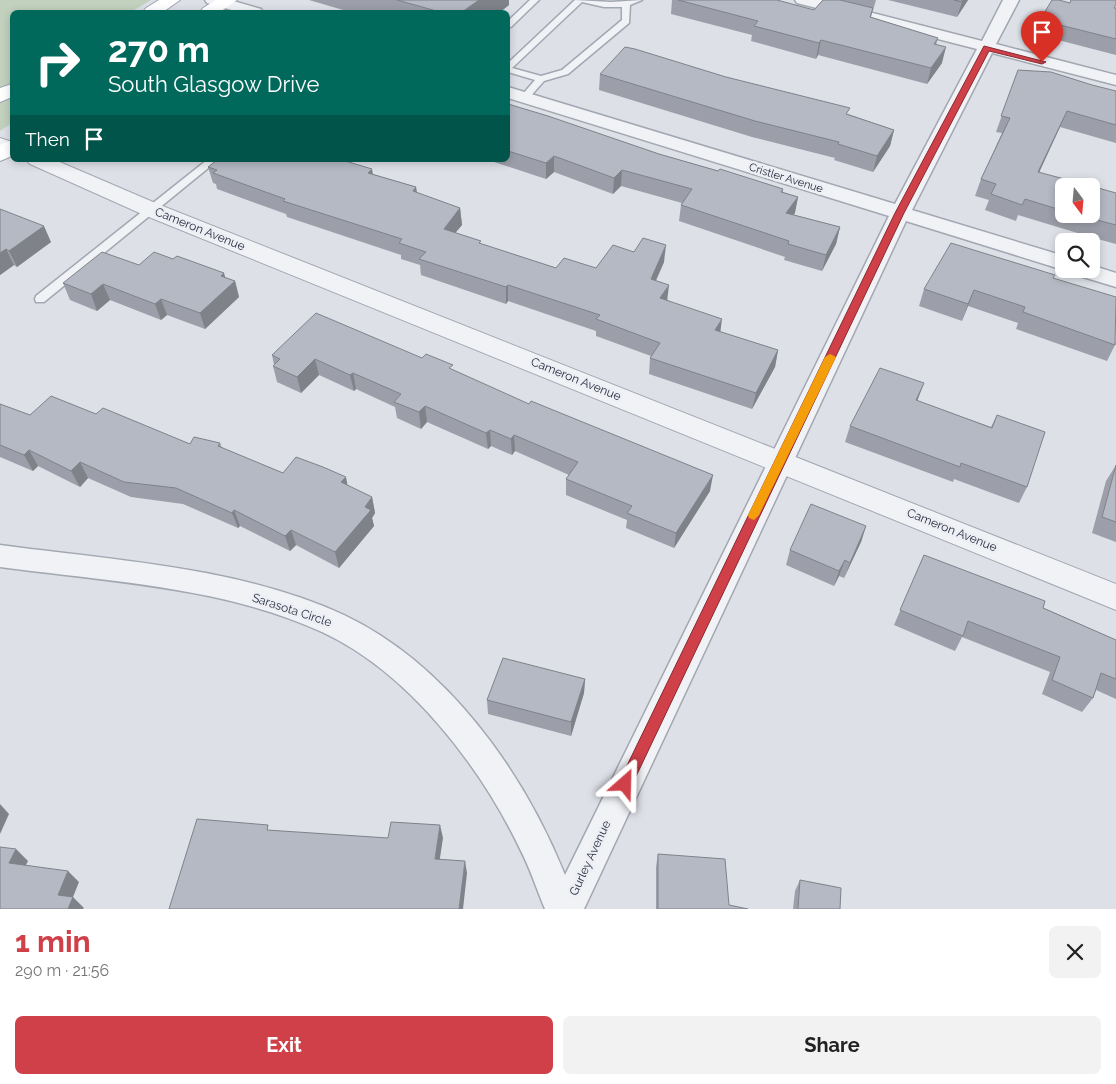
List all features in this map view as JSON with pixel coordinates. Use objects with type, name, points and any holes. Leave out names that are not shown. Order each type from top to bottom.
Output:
[{"type":"main road","points":[[155,10],[171,0]]},
{"type":"street","points":[[803,0],[1116,80]]},
{"type":"street","name":"Gurley Avenue","points":[[564,909],[900,213],[1011,0]]},
{"type":"street","points":[[218,4],[246,10]]},
{"type":"street","name":"Cristler Avenue","points":[[516,95],[1055,261]]},
{"type":"street","name":"Cameron Avenue","points":[[42,162],[152,210],[781,460],[1116,596]]},
{"type":"street","points":[[1100,275],[1116,280]]},
{"type":"street","name":"Sarasota Circle","points":[[0,556],[202,585],[272,601],[336,624],[382,652],[425,688],[483,756],[530,834],[564,909]]},
{"type":"lane","points":[[510,22],[535,0]]},
{"type":"lane","points":[[510,66],[582,0],[612,5],[626,4],[638,0]]},
{"type":"lane","points":[[516,95],[541,79],[565,72],[626,21],[626,4]]},
{"type":"lane","points":[[510,69],[541,79]]},
{"type":"lane","points":[[40,299],[211,162]]},
{"type":"green space","points":[[0,0],[151,0],[134,10],[10,10],[10,124],[0,131]]},
{"type":"building","points":[[397,0],[479,0],[465,10],[433,10]]},
{"type":"building","points":[[678,0],[777,0],[814,10],[823,0],[840,0],[873,8],[870,17],[938,38],[934,44],[946,47],[931,68],[821,40],[819,43],[754,26],[758,21]]},
{"type":"building","points":[[1052,0],[1070,3],[1071,0],[1116,0],[1114,8],[1116,8],[1116,39],[1040,20]]},
{"type":"building","points":[[625,47],[726,77],[850,108],[846,114],[894,130],[877,156],[838,144],[839,142],[755,121],[600,74]]},
{"type":"building","points":[[1018,70],[1051,72],[1116,91],[1116,125],[1067,111],[1038,172],[1061,178],[1055,178],[1055,208],[1025,199],[1022,205],[991,194],[996,184],[981,179],[1010,118],[1001,116]]},
{"type":"building","points":[[510,105],[659,154],[718,171],[720,169],[783,189],[781,192],[798,197],[786,213],[840,227],[826,255],[788,244],[789,241],[681,205],[692,189],[622,170],[614,178],[554,156],[546,163],[510,152]]},
{"type":"building","points":[[214,162],[349,162],[372,169],[368,173],[416,187],[413,191],[460,208],[444,229],[481,241],[479,243],[556,268],[564,258],[596,268],[613,245],[634,252],[643,238],[666,245],[651,279],[669,285],[660,298],[722,319],[715,330],[778,350],[756,393],[650,358],[660,343],[596,319],[600,315],[419,259],[426,252],[399,243],[402,239],[283,201],[285,199],[213,173],[217,170],[208,167]]},
{"type":"building","points":[[1100,189],[1116,193],[1116,225],[1100,221]]},
{"type":"building","points":[[0,209],[44,226],[9,251],[6,249],[0,253]]},
{"type":"building","points":[[951,243],[1055,275],[1053,278],[1116,297],[1115,345],[1023,312],[1025,307],[974,290],[968,304],[924,289]]},
{"type":"building","points":[[102,252],[139,265],[154,252],[173,259],[177,256],[224,273],[221,276],[235,281],[200,313],[161,299],[155,304],[103,284],[91,294],[63,283]]},
{"type":"building","points":[[316,313],[422,358],[426,354],[453,365],[449,368],[529,404],[531,401],[713,475],[676,533],[627,513],[632,506],[566,479],[578,462],[514,435],[511,439],[490,430],[486,433],[425,406],[419,412],[394,402],[401,394],[353,373],[350,375],[315,359],[297,377],[273,366],[280,359],[272,355]]},
{"type":"building","points":[[880,368],[924,383],[916,400],[992,428],[997,415],[1045,432],[1027,487],[961,463],[960,467],[850,426]]},
{"type":"building","points":[[51,396],[96,414],[103,408],[190,444],[194,437],[220,443],[218,446],[283,473],[296,457],[346,477],[341,482],[372,497],[365,507],[371,510],[335,552],[291,530],[285,536],[234,510],[232,513],[176,488],[124,482],[80,462],[71,471],[29,450],[24,455],[0,445],[0,404],[30,415]]},
{"type":"building","points":[[1116,465],[1116,522],[1102,517]]},
{"type":"building","points":[[811,504],[866,526],[850,563],[845,560],[839,571],[790,550]]},
{"type":"building","points":[[924,555],[1045,601],[1043,608],[1116,640],[1116,679],[1101,673],[1093,698],[1052,680],[1060,657],[968,621],[963,636],[900,610]]},
{"type":"building","points":[[503,658],[585,679],[571,722],[487,700]]},
{"type":"building","points":[[197,819],[268,825],[267,830],[388,838],[391,822],[440,825],[435,859],[465,861],[459,909],[169,909]]},
{"type":"building","points":[[0,847],[16,849],[9,863],[68,871],[58,895],[73,897],[68,909],[0,909]]},
{"type":"building","points":[[658,854],[725,859],[729,905],[748,909],[658,909]]},
{"type":"building","points":[[800,880],[841,888],[840,909],[798,909]]},
{"type":"slow traffic","points":[[754,515],[830,357]]},
{"type":"route","points":[[625,784],[900,213],[987,48],[1042,62]]}]
